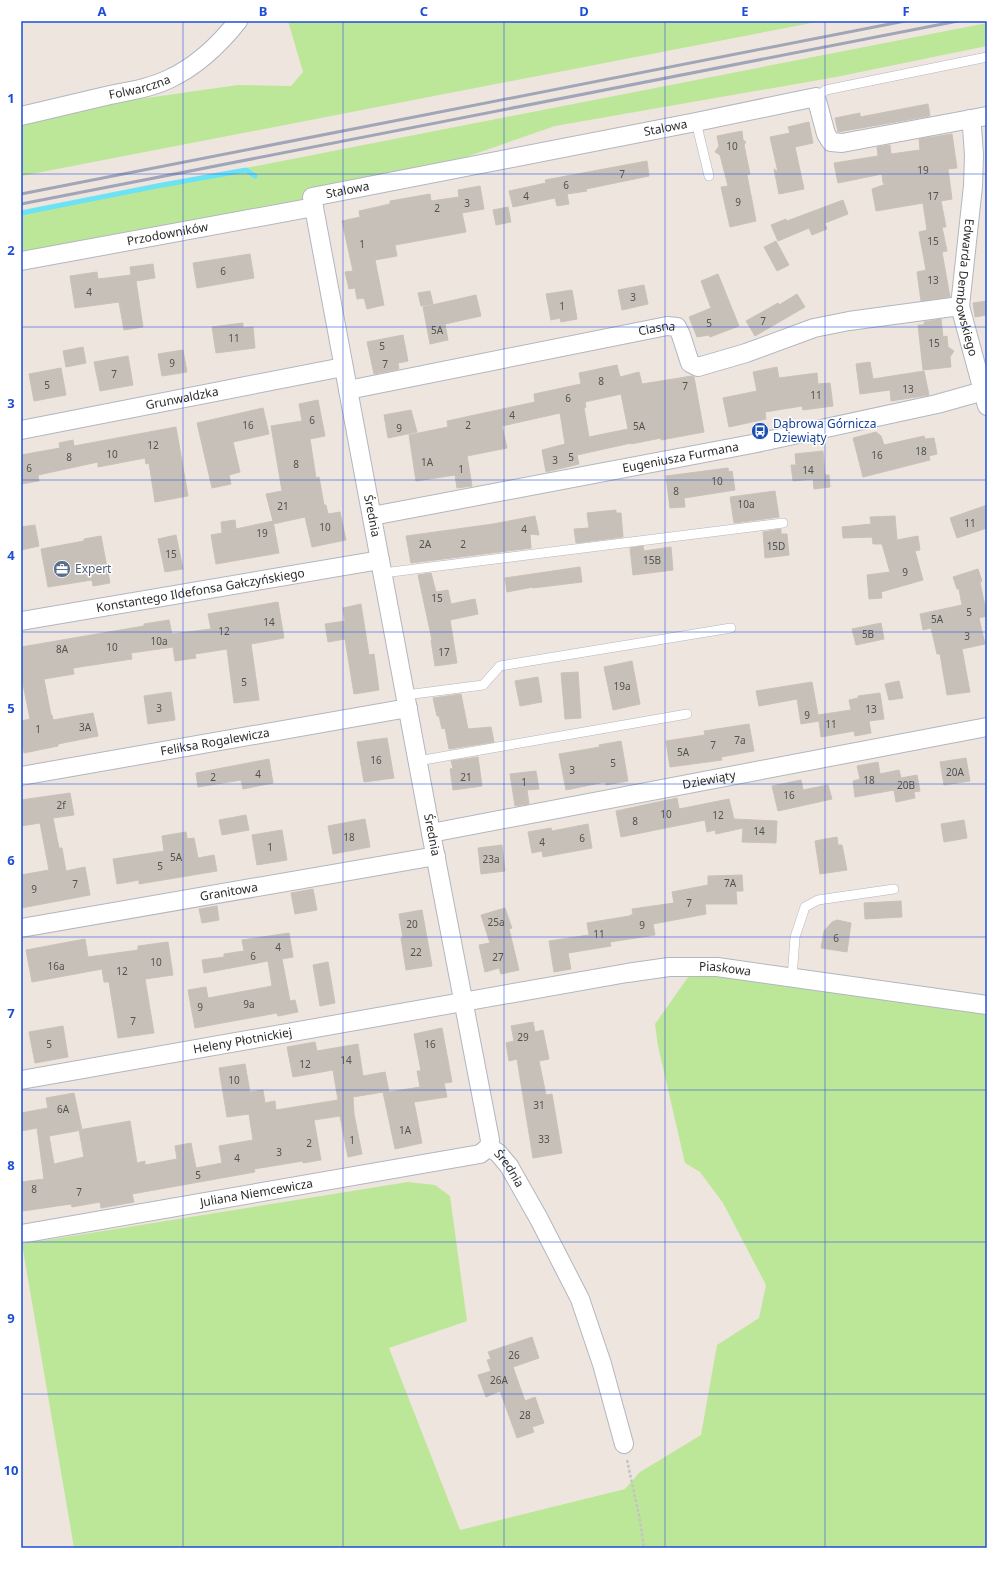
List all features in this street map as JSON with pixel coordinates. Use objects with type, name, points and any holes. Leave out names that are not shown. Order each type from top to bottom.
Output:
[{"type":"street","name":"Folwarczna","points":[[21,116],[142,88],[168,79],[191,67],[205,57],[219,44],[238,21]]},
{"type":"street","points":[[816,97],[826,134],[831,142],[842,143],[979,118]]},
{"type":"street","name":"Stalowa","points":[[313,202],[816,97]]},
{"type":"street","name":"Edwarda Dembowskiego","points":[[979,118],[972,127],[974,154],[973,186],[960,306],[986,396]]},
{"type":"street","name":"Przodowników","points":[[21,261],[313,202]]},
{"type":"street","name":"Średnia","points":[[313,202],[490,1140],[489,1147],[498,1153],[509,1166],[539,1219],[580,1300],[602,1364],[624,1444]]},
{"type":"street","name":"Ciasna","points":[[348,390],[667,326],[677,327],[690,363],[698,367],[746,353],[814,328],[849,321],[960,306]]},
{"type":"street","name":"Grunwaldzka","points":[[21,430],[344,367]]},
{"type":"street","name":"Eugeniusza Furmana","points":[[372,516],[752,444],[937,404],[986,396]]},
{"type":"street","name":"Konstantego Ildefonsa Gałczyńskiego","points":[[21,621],[381,567]]},
{"type":"street","name":"Feliksa Rogalewicza","points":[[21,776],[407,702]]},
{"type":"street","name":"Dziewiąty","points":[[431,833],[987,727]]},
{"type":"street","name":"Granitowa","points":[[21,928],[436,856]]},
{"type":"street","name":"Piaskowa","points":[[464,1002],[635,971],[694,966],[717,967],[987,1005]]},
{"type":"street","name":"Heleny Płotnickiej","points":[[21,1080],[464,1002]]},
{"type":"street","name":"Juliana Niemcewicza","points":[[21,1234],[480,1154],[489,1147]]},
{"type":"lane","points":[[816,97],[826,90],[987,57]]},
{"type":"lane","points":[[696,122],[709,176]]},
{"type":"lane","points":[[381,567],[783,523]]},
{"type":"lane","points":[[407,702],[483,685],[500,666],[731,628]]},
{"type":"lane","points":[[418,760],[687,714]]},
{"type":"lane","points":[[792,978],[795,937],[805,907],[818,900],[894,889]]},
{"type":"path","points":[[624,1444],[640,1520],[644,1548]]},
{"type":"green space","points":[[288,21],[822,21],[21,176],[21,124],[97,105],[238,85],[291,86],[303,72]]},
{"type":"green space","points":[[987,23],[987,46],[836,77],[555,126],[466,157],[368,182],[308,190],[297,207],[21,256],[21,212]]},
{"type":"green space","points":[[691,973],[767,981],[987,1012],[987,1548],[74,1548],[22,1244],[408,1182],[435,1185],[450,1196],[467,1321],[389,1348],[460,1530],[625,1489],[640,1472],[701,1435],[717,1345],[759,1318],[766,1285],[723,1203],[700,1172],[685,1163],[658,1046],[655,1024]]},
{"type":"building","points":[[928,104],[930,116],[838,132],[835,118],[860,113],[860,117]]},
{"type":"building","points":[[809,122],[813,143],[795,147],[804,189],[779,194],[774,169],[778,172],[770,137],[790,133],[788,127]]},
{"type":"building","points":[[742,131],[743,140],[746,142],[744,145],[750,174],[747,175],[756,221],[730,227],[721,187],[728,186],[720,155],[715,152],[719,146],[717,136]]},
{"type":"building","points":[[952,134],[957,168],[948,169],[952,199],[941,201],[946,227],[942,227],[947,251],[942,252],[950,297],[921,301],[917,272],[926,270],[919,232],[927,230],[923,203],[876,211],[872,189],[886,184],[883,183],[882,174],[838,183],[834,163],[878,156],[877,147],[890,145],[891,154],[920,150],[919,139]]},
{"type":"building","points":[[647,161],[649,176],[586,189],[587,191],[567,194],[569,204],[557,206],[555,198],[513,207],[509,191],[546,183],[545,180]]},
{"type":"building","points":[[480,186],[484,209],[462,213],[466,232],[395,245],[397,256],[375,260],[384,305],[367,309],[364,298],[357,299],[355,288],[349,289],[345,272],[353,271],[342,221],[360,217],[359,211],[390,204],[390,201],[430,194],[431,201],[459,197],[458,190]]},
{"type":"building","points":[[843,200],[848,214],[825,223],[827,229],[812,235],[809,228],[778,241],[771,225],[786,219],[787,221]]},
{"type":"building","points":[[508,207],[511,222],[496,225],[493,210]]},
{"type":"building","points":[[776,241],[789,265],[777,271],[764,247]]},
{"type":"building","points":[[250,254],[254,278],[197,288],[193,263]]},
{"type":"building","points":[[153,264],[155,278],[136,281],[143,327],[124,330],[119,302],[75,308],[70,276],[97,272],[98,279],[131,275],[130,267]]},
{"type":"building","points":[[718,274],[739,326],[710,337],[709,335],[697,337],[689,317],[711,308],[701,281]]},
{"type":"building","points":[[644,285],[648,304],[622,310],[618,290]]},
{"type":"building","points":[[572,290],[577,319],[561,322],[560,318],[551,320],[546,294]]},
{"type":"building","points":[[430,291],[433,304],[421,306],[418,293]]},
{"type":"building","points":[[797,294],[805,307],[755,336],[746,321],[778,303],[779,305]]},
{"type":"building","points":[[476,295],[481,316],[445,324],[448,340],[430,344],[423,307]]},
{"type":"building","points":[[987,301],[987,315],[975,317],[973,303]]},
{"type":"building","points":[[941,319],[943,337],[947,336],[948,347],[954,351],[950,357],[951,367],[923,370],[918,325],[924,325],[924,322]]},
{"type":"building","points":[[243,323],[243,328],[253,327],[255,348],[216,353],[212,327]]},
{"type":"building","points":[[403,335],[408,361],[398,363],[399,369],[374,374],[367,342]]},
{"type":"building","points":[[83,347],[86,363],[66,367],[63,351]]},
{"type":"building","points":[[183,350],[187,372],[162,376],[158,354]]},
{"type":"building","points":[[128,356],[133,385],[100,391],[94,362]]},
{"type":"building","points":[[870,362],[873,379],[924,371],[929,395],[891,401],[890,390],[860,394],[856,364]]},
{"type":"building","points":[[617,365],[620,377],[639,372],[642,384],[692,376],[694,377],[704,432],[661,440],[661,438],[631,443],[577,455],[579,464],[546,472],[542,450],[565,444],[560,413],[502,426],[507,448],[467,456],[472,486],[457,488],[455,475],[416,481],[409,435],[448,427],[447,421],[535,402],[534,394],[581,384],[579,373]],"holes":[[[621,394],[628,429],[589,437],[584,408],[586,407],[585,402]]]},
{"type":"building","points":[[777,367],[779,378],[817,373],[818,384],[830,383],[833,406],[803,410],[802,406],[765,412],[766,419],[729,427],[723,398],[757,391],[753,372]]},
{"type":"building","points":[[61,368],[66,395],[34,401],[29,374]]},
{"type":"building","points":[[318,400],[325,436],[310,439],[316,478],[319,477],[324,505],[326,505],[328,514],[340,512],[346,540],[312,547],[305,517],[274,524],[279,553],[216,564],[211,535],[222,533],[221,522],[235,520],[236,529],[273,521],[266,494],[282,491],[271,426],[302,421],[299,404]]},
{"type":"building","points":[[263,408],[269,434],[233,442],[240,472],[229,475],[231,484],[212,488],[197,423]]},
{"type":"building","points":[[411,410],[417,432],[388,438],[384,415]]},
{"type":"building","points":[[176,427],[188,496],[155,502],[149,463],[146,464],[145,458],[98,467],[98,462],[38,475],[39,481],[21,484],[21,455],[60,448],[59,443],[73,440],[74,446]]},
{"type":"building","points":[[876,432],[881,436],[884,445],[924,436],[925,439],[934,438],[937,454],[929,456],[930,460],[863,477],[853,438]]},
{"type":"building","points":[[823,451],[825,475],[829,475],[830,487],[814,489],[813,479],[793,481],[791,465],[796,465],[795,454]]},
{"type":"building","points":[[728,468],[729,472],[732,471],[735,490],[684,498],[685,507],[670,508],[666,476]]},
{"type":"building","points":[[775,491],[779,517],[734,523],[730,497]]},
{"type":"building","points":[[987,505],[987,528],[957,538],[950,518]]},
{"type":"building","points":[[616,510],[616,513],[621,513],[623,537],[576,543],[574,529],[589,528],[587,513]]},
{"type":"building","points":[[535,516],[539,535],[530,534],[531,548],[411,563],[406,536],[493,524]]},
{"type":"building","points":[[895,516],[897,540],[918,536],[920,550],[915,551],[923,580],[881,592],[882,598],[869,599],[867,575],[890,572],[882,544],[873,544],[872,537],[843,538],[842,527],[871,524],[870,517]]},
{"type":"building","points":[[35,525],[39,546],[21,550],[21,527]]},
{"type":"building","points":[[781,529],[781,534],[787,534],[789,555],[765,558],[763,532]]},
{"type":"building","points":[[176,535],[183,569],[165,572],[158,539]]},
{"type":"building","points":[[101,536],[110,583],[93,586],[92,580],[48,587],[41,549],[84,541],[84,539]]},
{"type":"building","points":[[643,546],[644,551],[671,547],[673,570],[633,575],[630,548]]},
{"type":"building","points":[[580,567],[582,582],[533,587],[507,592],[505,578]]},
{"type":"building","points":[[978,569],[982,581],[980,582],[987,616],[979,618],[985,644],[962,649],[970,692],[947,695],[940,654],[937,654],[931,628],[923,630],[920,614],[962,605],[959,589],[957,589],[953,577]]},
{"type":"building","points":[[431,573],[436,592],[448,590],[451,604],[475,599],[478,614],[450,620],[457,663],[435,666],[432,640],[418,575]]},
{"type":"building","points":[[278,602],[284,638],[251,644],[259,700],[234,703],[227,649],[195,654],[196,658],[175,661],[173,647],[131,653],[132,659],[73,668],[74,674],[44,679],[53,720],[93,713],[98,736],[24,753],[21,738],[21,721],[30,719],[23,684],[21,684],[21,647],[144,626],[144,624],[169,620],[172,634],[211,629],[208,614]]},
{"type":"building","points":[[361,604],[369,655],[374,654],[379,690],[354,694],[345,639],[328,642],[325,624],[345,621],[343,608]]},
{"type":"building","points":[[881,623],[884,639],[856,645],[852,629]]},
{"type":"building","points":[[632,661],[640,704],[613,710],[604,667]]},
{"type":"building","points":[[578,672],[581,718],[565,719],[561,673]]},
{"type":"building","points":[[538,677],[542,702],[520,706],[515,681]]},
{"type":"building","points":[[899,681],[903,698],[889,700],[885,684]]},
{"type":"building","points":[[812,682],[818,715],[851,710],[849,700],[858,698],[858,696],[880,693],[884,719],[869,721],[871,733],[855,736],[854,731],[821,737],[819,721],[801,724],[797,699],[759,706],[756,691]]},
{"type":"building","points":[[171,692],[175,720],[148,724],[144,696]]},
{"type":"building","points":[[461,694],[468,729],[491,727],[494,742],[449,749],[445,728],[442,729],[433,698]]},
{"type":"building","points":[[749,724],[754,751],[721,757],[722,760],[670,767],[666,741],[705,735],[704,731]]},
{"type":"building","points":[[387,738],[394,778],[364,782],[357,742]]},
{"type":"building","points":[[621,741],[628,781],[606,785],[605,782],[566,790],[559,754],[600,747],[599,745]]},
{"type":"building","points":[[478,757],[482,786],[453,790],[450,769],[453,768],[451,761]]},
{"type":"building","points":[[966,758],[970,781],[944,785],[940,762]]},
{"type":"building","points":[[269,759],[273,783],[243,789],[241,780],[198,787],[196,773]]},
{"type":"building","points":[[878,762],[880,774],[899,770],[901,778],[917,775],[920,791],[914,792],[915,798],[896,802],[894,790],[855,797],[853,781],[860,779],[857,766]]},
{"type":"building","points":[[536,771],[539,789],[527,790],[529,804],[515,806],[510,774]]},
{"type":"building","points":[[801,780],[803,790],[828,785],[832,799],[778,811],[772,786]]},
{"type":"building","points":[[70,793],[74,815],[53,818],[59,848],[62,848],[66,871],[85,867],[90,895],[21,908],[21,875],[49,870],[40,823],[21,826],[21,800]]},
{"type":"building","points":[[677,798],[679,809],[729,799],[734,819],[777,821],[776,843],[742,842],[743,828],[716,834],[715,830],[707,832],[705,820],[621,837],[616,811]]},
{"type":"building","points":[[246,815],[249,830],[222,835],[219,820]]},
{"type":"building","points":[[365,819],[370,847],[333,854],[328,826]]},
{"type":"building","points":[[964,820],[967,838],[944,842],[941,824]]},
{"type":"building","points":[[588,824],[592,848],[543,857],[542,851],[532,853],[528,832],[551,828],[552,831]]},
{"type":"building","points":[[282,830],[287,860],[257,865],[252,835]]},
{"type":"building","points":[[186,832],[187,839],[194,838],[198,858],[214,855],[217,871],[139,884],[139,880],[117,884],[113,859],[164,851],[162,836]]},
{"type":"building","points":[[837,837],[838,845],[842,845],[847,870],[820,874],[815,841]]},
{"type":"building","points":[[502,845],[505,871],[481,874],[478,848]]},
{"type":"building","points":[[742,875],[743,891],[736,891],[737,904],[705,904],[706,914],[653,924],[655,935],[610,942],[611,946],[568,953],[571,969],[554,972],[549,941],[589,935],[587,923],[629,916],[633,914],[632,909],[674,903],[672,892],[708,885],[708,876]]},
{"type":"building","points":[[313,889],[317,910],[295,914],[291,893]]},
{"type":"building","points":[[901,901],[902,917],[865,919],[864,903]]},
{"type":"building","points":[[217,906],[219,920],[202,923],[199,909]]},
{"type":"building","points":[[505,908],[512,928],[509,929],[519,970],[501,974],[499,968],[485,972],[479,945],[490,943],[481,915]]},
{"type":"building","points":[[422,910],[432,966],[406,970],[399,914]]},
{"type":"building","points":[[837,920],[851,923],[847,952],[821,948],[824,931],[832,922]]},
{"type":"building","points":[[289,933],[293,957],[282,959],[290,1001],[295,1000],[298,1012],[278,1016],[277,1013],[195,1028],[188,990],[206,987],[208,998],[272,986],[268,961],[204,973],[202,960],[224,957],[224,954],[244,951],[242,940]]},
{"type":"building","points":[[85,939],[88,957],[138,950],[138,946],[168,942],[173,975],[145,979],[154,1033],[118,1038],[109,982],[104,982],[102,969],[32,982],[26,950]]},
{"type":"building","points":[[328,962],[335,1003],[320,1006],[313,965]]},
{"type":"building","points":[[533,1022],[535,1032],[543,1030],[549,1059],[539,1061],[546,1095],[552,1094],[562,1153],[533,1158],[517,1059],[509,1061],[506,1043],[514,1041],[511,1026]]},
{"type":"building","points":[[63,1026],[68,1057],[35,1063],[29,1032]]},
{"type":"building","points":[[442,1028],[452,1082],[444,1083],[447,1097],[414,1102],[422,1143],[395,1149],[383,1092],[353,1097],[354,1114],[362,1154],[348,1157],[340,1116],[314,1120],[321,1160],[303,1163],[303,1161],[254,1169],[255,1172],[132,1194],[134,1202],[101,1208],[100,1202],[72,1207],[71,1204],[23,1211],[21,1182],[44,1179],[37,1128],[21,1131],[21,1113],[48,1108],[46,1098],[74,1093],[82,1129],[130,1121],[137,1163],[145,1161],[145,1165],[177,1159],[175,1146],[191,1143],[196,1168],[222,1163],[219,1146],[253,1140],[249,1114],[227,1117],[219,1068],[245,1064],[250,1092],[263,1090],[265,1103],[275,1101],[276,1110],[338,1100],[333,1070],[293,1077],[287,1047],[315,1042],[317,1051],[358,1044],[363,1076],[385,1072],[389,1092],[420,1087],[417,1071],[421,1071],[414,1034]],"holes":[[[79,1131],[84,1157],[54,1164],[49,1136]]]},
{"type":"building","points":[[532,1337],[539,1358],[513,1367],[525,1401],[535,1397],[544,1423],[532,1427],[534,1432],[517,1438],[500,1391],[486,1397],[478,1375],[491,1371],[487,1360],[491,1359],[488,1352]]},
{"type":"waterway","points":[[21,213],[246,170],[255,176]]},
{"type":"railway","points":[[21,194],[905,21]]},
{"type":"railway","points":[[21,204],[958,21]]},
{"type":"place","name":"Dąbrowa Górnicza Dziewiąty","points":[[760,431]]},
{"type":"place","name":"Expert","points":[[62,569]]}]
